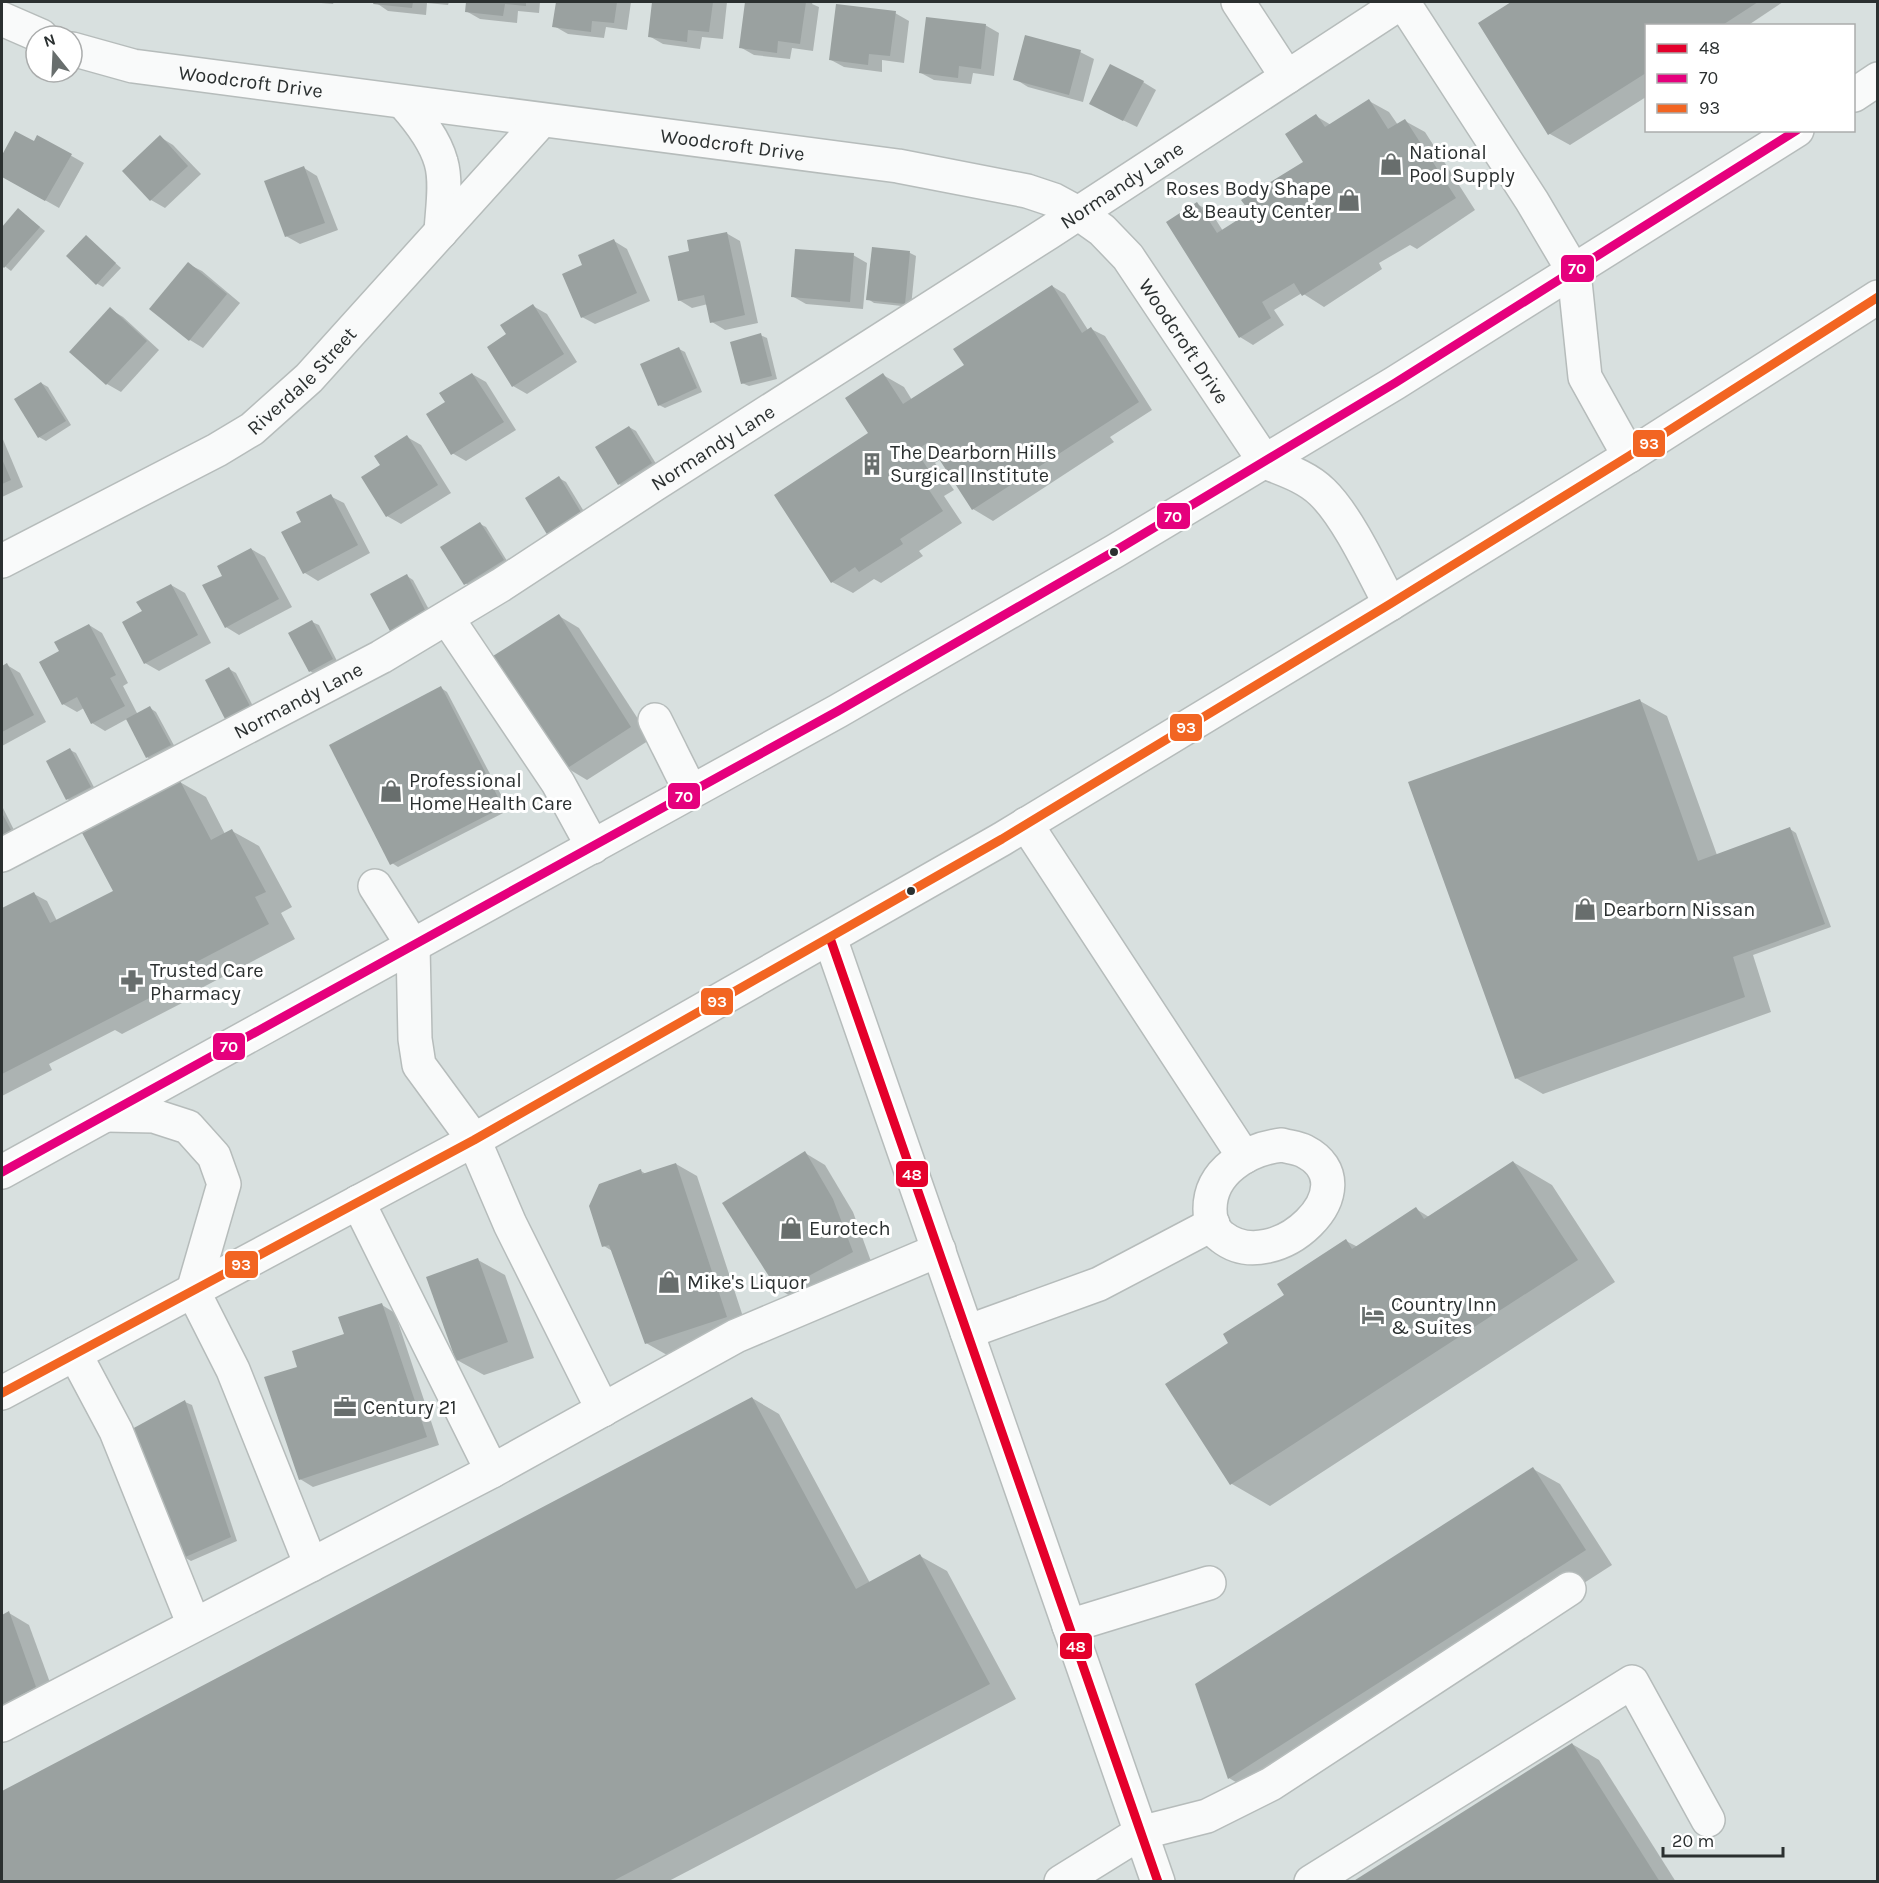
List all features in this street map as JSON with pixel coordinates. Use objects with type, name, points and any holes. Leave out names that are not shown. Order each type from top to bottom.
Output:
[{"type":"main road","points":[[1238,2],[1287,77]]},
{"type":"main road","points":[[1403,2],[1532,201],[1574,272],[1585,377],[1629,456]]},
{"type":"main road","name":"Normandy Lane","points":[[2,855],[381,657],[447,618],[1403,2]]},
{"type":"main road","points":[[2,19],[24,29]]},
{"type":"main road","name":"Woodcroft Drive","points":[[84,52],[133,66],[898,166],[1027,191],[1054,200],[1102,230],[1128,257],[1265,462]]},
{"type":"main road","points":[[1855,94],[1878,80]]},
{"type":"main road","points":[[404,103],[424,127],[442,162],[444,194],[441,232]]},
{"type":"main road","name":"Riverdale Street","points":[[2,561],[217,450],[252,429],[309,378],[541,121]]},
{"type":"main road","points":[[2,1172],[848,705],[1265,462],[1574,272],[1794,132]]},
{"type":"main road","points":[[2,1393],[474,1140],[1026,824],[1390,604],[1629,456],[1878,297]]},
{"type":"main road","points":[[1265,462],[1296,474],[1322,492],[1342,517],[1390,604]]},
{"type":"main road","points":[[447,618],[558,783],[593,847]]},
{"type":"main road","points":[[655,720],[691,792]]},
{"type":"main road","points":[[1026,824],[1244,1157]]},
{"type":"main road","points":[[375,886],[413,946],[415,1039],[419,1065],[474,1140],[510,1224],[603,1410]]},
{"type":"main road","points":[[830,938],[1158,1881]]},
{"type":"main road","points":[[105,1115],[154,1116],[188,1127],[214,1156],[224,1184],[193,1291],[233,1370],[310,1565]]},
{"type":"main road","points":[[1282,1145],[1303,1150],[1317,1160],[1325,1171],[1328,1188],[1323,1204],[1314,1219],[1299,1233],[1283,1241],[1247,1249],[1231,1245],[1216,1233],[1213,1224],[1210,1218],[1210,1204],[1218,1181],[1226,1170],[1244,1157],[1265,1147],[1282,1145]]},
{"type":"main road","points":[[358,1202],[492,1471]]},
{"type":"main road","points":[[967,1332],[1099,1284],[1213,1224]]},
{"type":"main road","points":[[2,1725],[492,1471],[736,1336],[939,1250]]},
{"type":"main road","points":[[75,1354],[116,1431],[194,1625]]},
{"type":"main road","points":[[1069,1626],[1209,1583]]},
{"type":"main road","points":[[1061,1881],[1140,1833],[1207,1816],[1271,1784],[1569,1589]]},
{"type":"main road","points":[[1311,1881],[1632,1682],[1708,1820]]},
{"type":"building","points":[[374,2],[413,2],[412,8],[373,4]]},
{"type":"building","points":[[466,2],[526,2],[526,6],[505,4],[503,16],[465,12]]},
{"type":"building","points":[[556,2],[617,2],[614,23],[592,21],[591,32],[552,27]]},
{"type":"building","points":[[652,2],[713,2],[709,32],[688,30],[687,42],[648,37]]},
{"type":"building","points":[[745,2],[806,2],[800,44],[778,41],[777,53],[739,48]]},
{"type":"building","points":[[1511,2],[1758,2],[1724,24],[1645,24],[1645,74],[1548,135],[1478,23]]},
{"type":"building","points":[[836,4],[896,11],[890,56],[869,54],[868,65],[829,60]]},
{"type":"building","points":[[926,17],[986,24],[981,69],[959,66],[958,78],[919,73]]},
{"type":"building","points":[[1025,35],[1081,50],[1069,95],[1013,80]]},
{"type":"building","points":[[1110,64],[1144,81],[1123,121],[1089,104]]},
{"type":"building","points":[[1369,99],[1388,129],[1405,119],[1456,198],[1302,296],[1294,283],[1262,302],[1271,318],[1239,338],[1166,222],[1197,202],[1217,233],[1250,212],[1241,200],[1303,162],[1285,134],[1316,114],[1325,127]]},
{"type":"building","points":[[15,131],[34,141],[37,135],[72,154],[45,201],[2,177],[2,155]]},
{"type":"building","points":[[160,135],[188,166],[150,201],[122,171]]},
{"type":"building","points":[[304,166],[325,223],[285,237],[264,181]]},
{"type":"building","points":[[18,208],[40,227],[4,268],[2,266],[2,227]]},
{"type":"building","points":[[727,232],[745,315],[710,323],[704,295],[678,301],[668,256],[689,251],[687,240]]},
{"type":"building","points":[[86,235],[116,263],[96,285],[66,256]]},
{"type":"building","points":[[614,239],[637,293],[581,318],[562,274],[582,265],[578,255]]},
{"type":"building","points":[[872,247],[910,251],[905,304],[866,300]]},
{"type":"building","points":[[795,249],[854,253],[850,302],[791,297]]},
{"type":"building","points":[[188,262],[227,294],[189,341],[149,309]]},
{"type":"building","points":[[1052,285],[1082,333],[1091,327],[1139,402],[972,510],[928,442],[916,451],[934,478],[925,484],[943,511],[900,539],[903,544],[859,572],[855,567],[831,583],[774,495],[868,433],[845,398],[883,373],[903,404],[964,365],[953,349]]},
{"type":"building","points":[[533,304],[564,354],[512,387],[487,347],[506,334],[500,325]]},
{"type":"building","points":[[110,307],[147,341],[106,385],[69,352]]},
{"type":"building","points":[[761,333],[772,376],[741,384],[730,342]]},
{"type":"building","points":[[679,347],[697,388],[658,406],[640,364]]},
{"type":"building","points":[[472,373],[504,422],[451,455],[426,414],[445,402],[439,393]]},
{"type":"building","points":[[41,382],[66,421],[38,438],[14,399]]},
{"type":"building","points":[[629,426],[652,463],[618,485],[595,447]]},
{"type":"building","points":[[407,435],[438,485],[386,517],[361,477],[380,465],[374,456]]},
{"type":"building","points":[[2,459],[11,480],[2,484]]},
{"type":"building","points":[[559,476],[582,514],[548,536],[525,498]]},
{"type":"building","points":[[331,494],[358,545],[303,574],[281,532],[301,522],[296,512]]},
{"type":"building","points":[[480,522],[504,560],[464,585],[440,547]]},
{"type":"building","points":[[251,548],[279,599],[225,628],[202,585],[222,576],[217,566]]},
{"type":"building","points":[[407,574],[427,614],[391,633],[370,594]]},
{"type":"building","points":[[171,584],[198,635],[144,664],[122,622],[142,611],[136,602]]},
{"type":"building","points":[[559,614],[631,727],[566,769],[493,656]]},
{"type":"building","points":[[312,620],[333,659],[309,672],[288,633]]},
{"type":"building","points":[[89,624],[116,675],[110,678],[125,706],[91,724],[77,697],[62,705],[39,662],[59,651],[54,642]]},
{"type":"building","points":[[7,663],[34,715],[2,732],[2,666]]},
{"type":"building","points":[[229,667],[250,706],[225,719],[205,680]]},
{"type":"building","points":[[441,686],[503,807],[390,865],[329,745]]},
{"type":"building","name":"Dearborn Nissan","points":[[1640,699],[1698,861],[1790,827],[1825,924],[1733,957],[1745,997],[1515,1079],[1408,782]]},
{"type":"building","points":[[150,706],[171,745],[146,758],[126,719]]},
{"type":"building","points":[[70,748],[91,787],[66,800],[46,761]]},
{"type":"building","points":[[179,779],[211,840],[232,829],[266,892],[255,897],[269,924],[160,981],[165,990],[2,1074],[2,908],[34,892],[50,923],[113,891],[81,831]]},
{"type":"building","points":[[2,813],[11,830],[2,835]]},
{"type":"building","name":"Eurotech","points":[[805,1151],[833,1199],[853,1252],[779,1292],[722,1203]]},
{"type":"building","name":"Country Inn & Suites","points":[[1513,1161],[1578,1260],[1230,1485],[1165,1384],[1228,1343],[1223,1334],[1284,1295],[1277,1284],[1346,1239],[1352,1249],[1416,1207],[1424,1219]]},
{"type":"building","name":"Mike's Liquor","points":[[676,1163],[727,1317],[645,1344],[609,1245],[602,1247],[589,1206],[599,1184],[641,1169],[642,1174]]},
{"type":"building","points":[[478,1258],[508,1342],[456,1361],[426,1277]]},
{"type":"building","name":"Century 21","points":[[382,1303],[427,1437],[299,1480],[264,1377],[297,1367],[292,1351],[344,1334],[338,1317]]},
{"type":"building","points":[[752,1397],[856,1589],[920,1554],[990,1684],[611,1882],[2,1882],[2,1791]]},
{"type":"building","points":[[185,1400],[231,1537],[183,1558],[132,1429]]},
{"type":"building","points":[[1533,1467],[1586,1550],[1228,1779],[1195,1684]]},
{"type":"building","points":[[9,1611],[36,1687],[2,1705],[2,1615]]},
{"type":"building","points":[[1572,1743],[1660,1882],[1352,1882]]},
{"type":"transit line","name":"70","points":[[2,1172],[838,711],[1115,551],[1395,383],[1794,132]]},
{"type":"transit line","name":"93","points":[[2,1393],[474,1140],[1002,839],[1390,604],[1629,456],[1878,297]]},
{"type":"transit line","name":"48","points":[[830,938],[1158,1882]]},
{"type":"place","name":"National Pool Supply","points":[[1391,164]]},
{"type":"place","name":"Roses Body Shape & Beauty Center","points":[[1349,200]]},
{"type":"place","name":"The Dearborn Hills Surgical Institute","points":[[872,464]]},
{"type":"place","name":"Professional Home Health Care","points":[[391,791]]},
{"type":"place","name":"Dearborn Nissan","points":[[1585,909]]},
{"type":"place","name":"Trusted Care Pharmacy","points":[[132,981]]},
{"type":"place","name":"Eurotech","points":[[791,1228]]},
{"type":"place","name":"Mike's Liquor","points":[[669,1282]]},
{"type":"place","name":"Country Inn & Suites","points":[[1373,1315]]},
{"type":"place","name":"Century 21","points":[[345,1407]]}]
